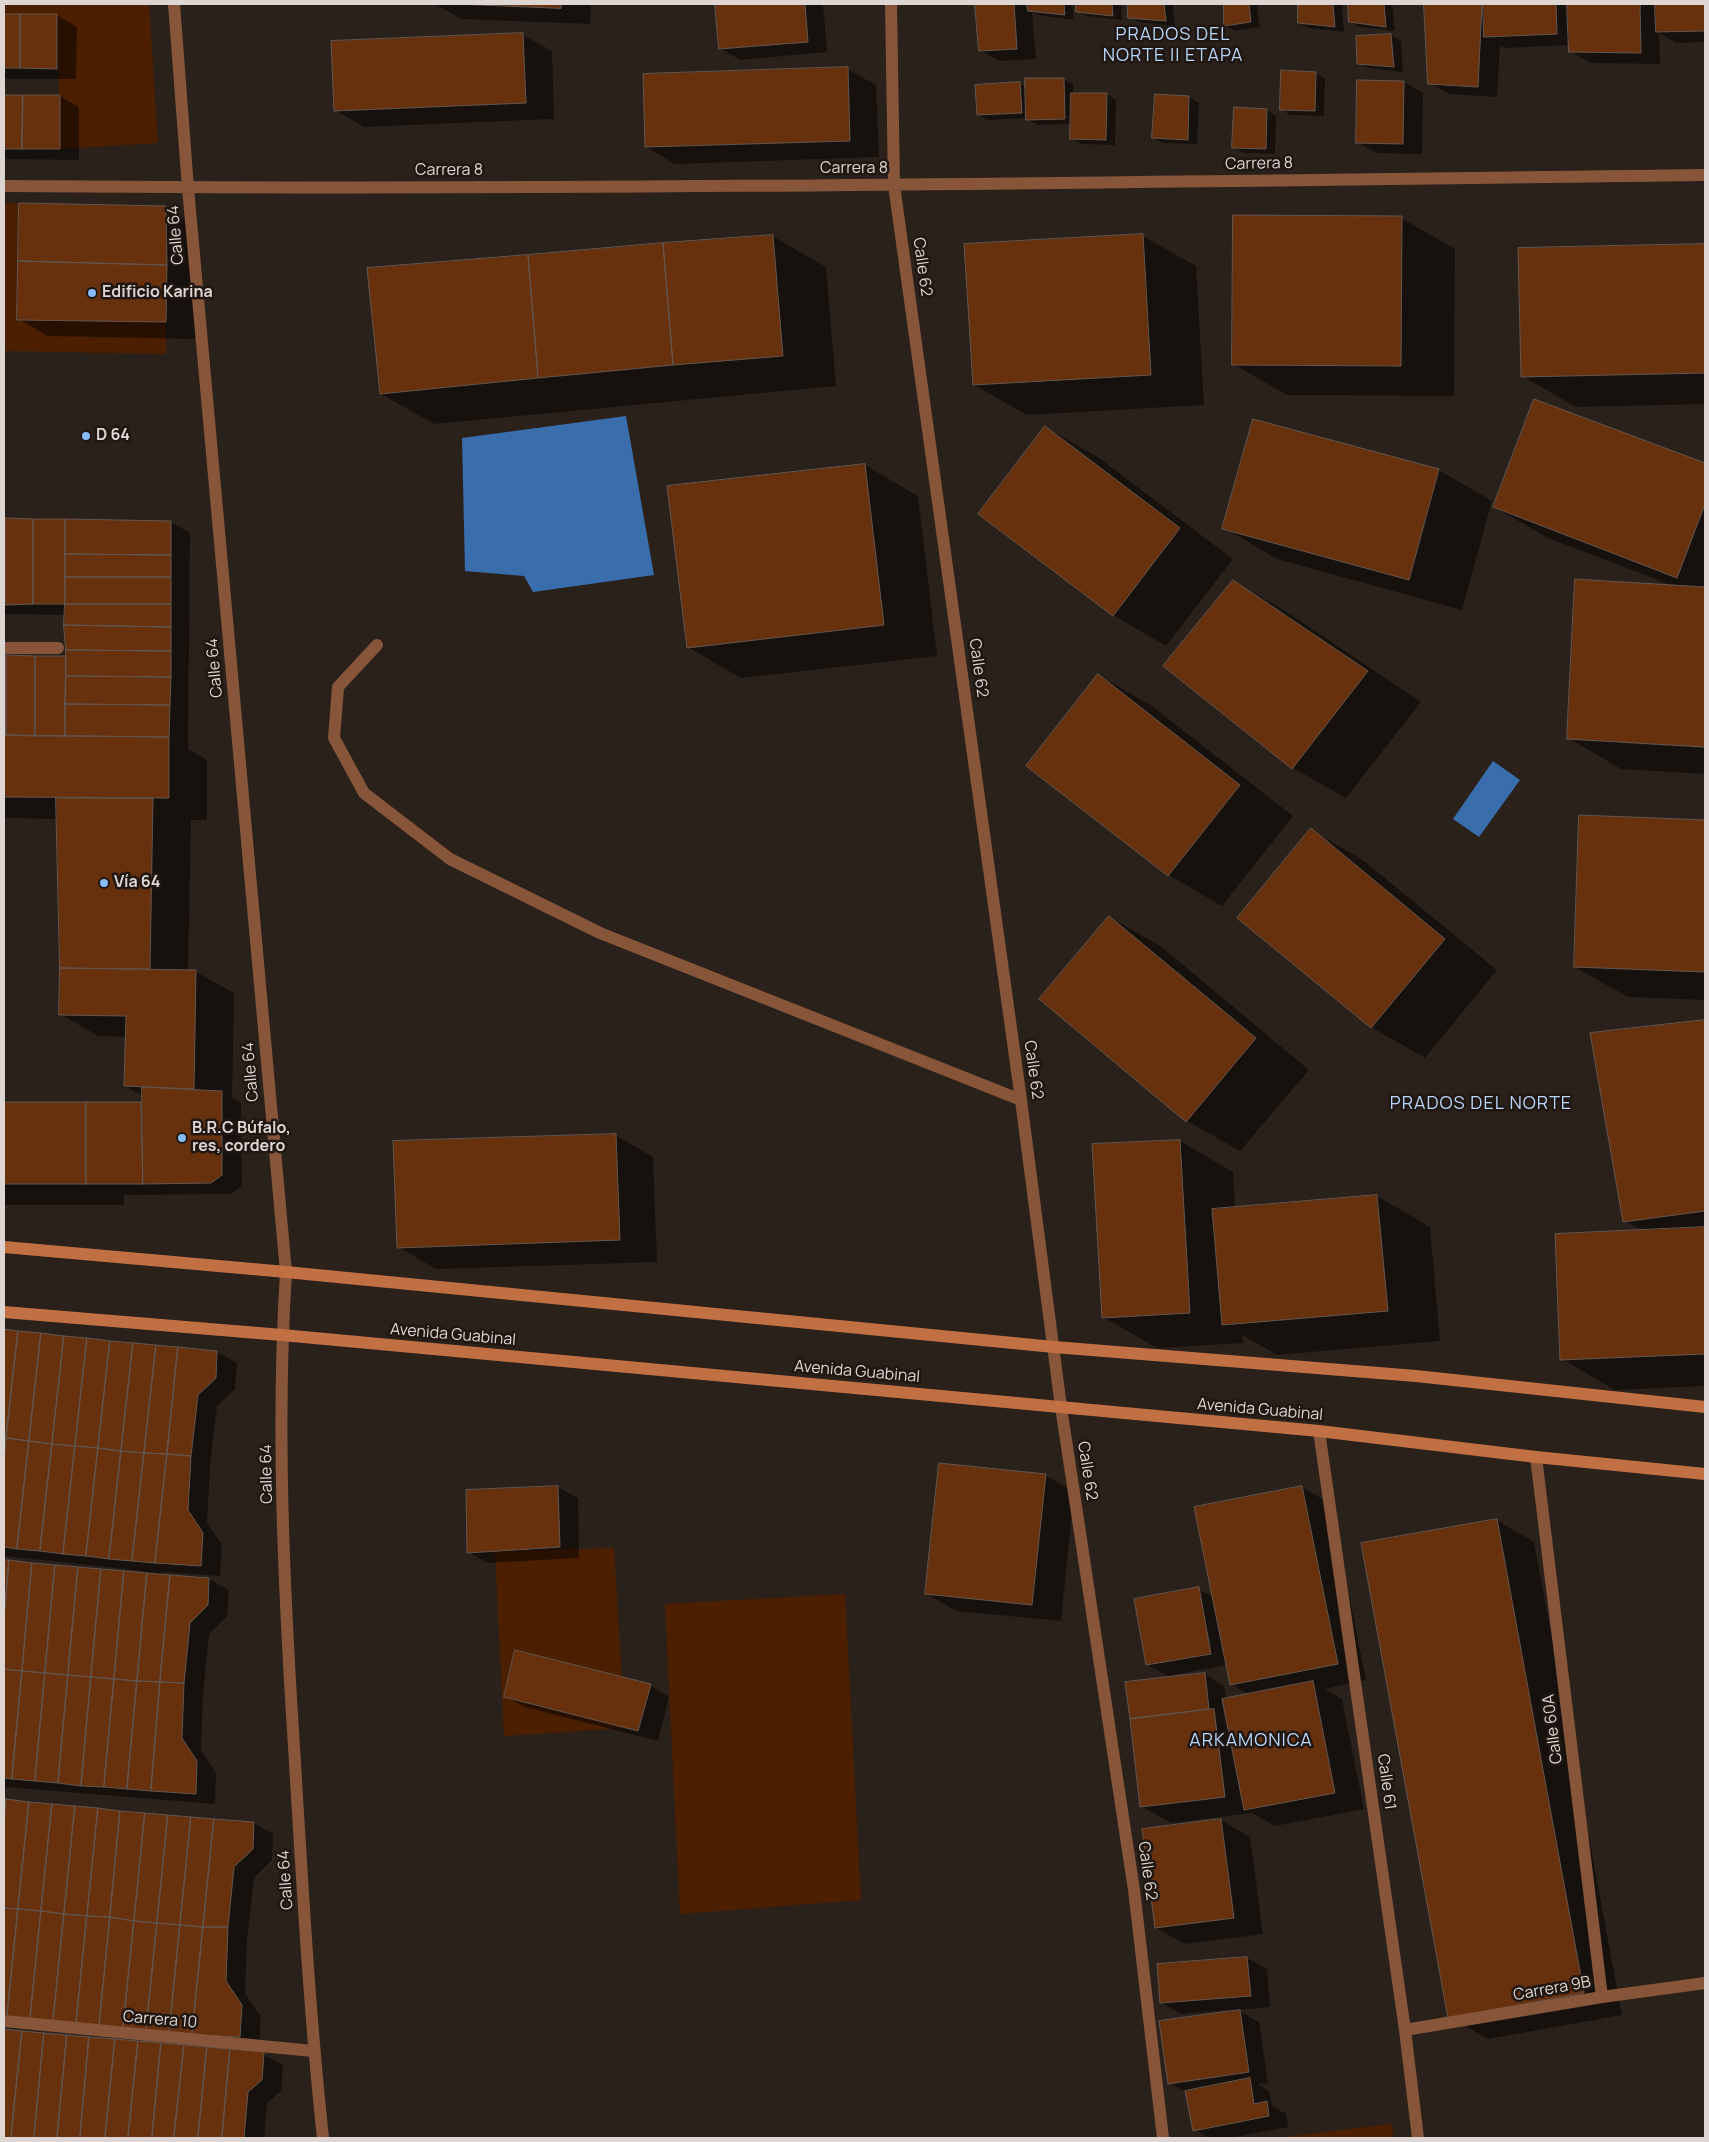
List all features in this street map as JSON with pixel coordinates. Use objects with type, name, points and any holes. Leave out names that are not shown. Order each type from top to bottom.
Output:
[{"type":"main road","points":[[4,1247],[286,1272],[1054,1347],[1426,1377],[1705,1407]]},
{"type":"main road","name":"Avenida Guabinal","points":[[4,1312],[282,1335],[1319,1431],[1536,1457],[1705,1474]]},
{"type":"street","name":"Calle 64","points":[[174,4],[188,188],[286,1272],[282,1335],[284,1580],[314,2051],[323,2138]]},
{"type":"street","name":"Calle 62","points":[[890,4],[894,186],[1021,1100],[1061,1407],[1134,1890],[1162,2138]]},
{"type":"street","name":"Carrera 8","points":[[4,186],[188,188],[894,186],[1705,174]]},
{"type":"street","points":[[377,645],[338,687],[334,738],[364,793],[450,859],[600,933],[1021,1100]]},
{"type":"street","points":[[4,648],[58,648]]},
{"type":"street","name":"Calle 61","points":[[1319,1431],[1405,2030],[1418,2138]]},
{"type":"street","name":"Calle 60A","points":[[1536,1457],[1602,1997]]},
{"type":"street","name":"Carrera 9B","points":[[1405,2030],[1602,1997],[1705,1983]]},
{"type":"street","name":"Carrera 10","points":[[4,2022],[314,2051]]},
{"type":"shaded area","points":[[4,4],[149,4],[158,143],[60,149],[57,14],[4,14]]},
{"type":"shaded area","points":[[4,203],[19,203],[17,320],[166,322],[166,354],[4,351]]},
{"type":"shaded area","points":[[614,1548],[625,1728],[504,1736],[495,1551]]},
{"type":"shaded area","points":[[845,1594],[861,1900],[680,1914],[665,1604]]},
{"type":"shaded area","points":[[1392,2124],[1393,2138],[1275,2138]]},
{"type":"water","points":[[626,416],[654,575],[533,592],[524,576],[465,571],[462,438]]},
{"type":"water","points":[[1493,761],[1520,780],[1479,837],[1453,819]]},
{"type":"building","points":[[457,4],[561,4],[561,8]]},
{"type":"building","points":[[715,4],[805,4],[808,42],[719,49]]},
{"type":"building","points":[[975,4],[1014,4],[1017,49],[979,51]]},
{"type":"building","points":[[1027,4],[1064,4],[1065,15],[1028,11]]},
{"type":"building","points":[[1076,4],[1112,4],[1113,16],[1076,12]]},
{"type":"building","points":[[1128,4],[1164,4],[1166,21],[1128,18]]},
{"type":"building","points":[[1224,4],[1249,4],[1251,22],[1224,26]]},
{"type":"building","points":[[1298,4],[1333,4],[1335,27],[1298,23]]},
{"type":"building","points":[[1348,4],[1384,4],[1386,27],[1349,22]]},
{"type":"building","points":[[1424,4],[1482,4],[1478,87],[1428,84]]},
{"type":"building","points":[[1483,4],[1556,4],[1557,34],[1484,37]]},
{"type":"building","points":[[1567,4],[1640,4],[1641,53],[1569,52]]},
{"type":"building","points":[[1655,4],[1705,4],[1705,31],[1656,32]]},
{"type":"building","points":[[4,14],[20,14],[20,68],[4,68]]},
{"type":"building","points":[[20,14],[57,14],[57,69],[20,68]]},
{"type":"building","points":[[523,33],[526,103],[334,111],[331,41]]},
{"type":"building","points":[[1391,34],[1394,67],[1357,64],[1356,36]]},
{"type":"building","points":[[848,67],[850,141],[645,147],[643,74]]},
{"type":"building","points":[[1281,70],[1316,72],[1315,111],[1280,110]]},
{"type":"building","points":[[1025,78],[1064,78],[1065,119],[1026,120]]},
{"type":"building","points":[[1357,80],[1404,81],[1403,144],[1356,143]]},
{"type":"building","points":[[1020,82],[1022,113],[977,115],[975,85]]},
{"type":"building","points":[[1071,93],[1107,93],[1106,140],[1070,139]]},
{"type":"building","points":[[1155,94],[1189,96],[1188,140],[1152,138]]},
{"type":"building","points":[[4,95],[23,95],[22,149],[4,149]]},
{"type":"building","points":[[23,95],[60,95],[60,149],[22,149]]},
{"type":"building","points":[[1234,107],[1267,109],[1266,149],[1232,148]]},
{"type":"building","points":[[19,203],[166,206],[167,265],[18,261]]},
{"type":"building","points":[[1233,215],[1402,216],[1401,366],[1232,365]]},
{"type":"building","points":[[1143,234],[1151,375],[973,385],[964,244]]},
{"type":"building","points":[[773,235],[783,356],[673,365],[663,243]]},
{"type":"building","points":[[663,243],[673,365],[538,378],[528,255]]},
{"type":"building","points":[[1705,244],[1705,373],[1521,377],[1518,248]]},
{"type":"building","points":[[528,255],[538,378],[380,394],[367,268]]},
{"type":"building","name":"Edificio Karina","points":[[18,261],[167,265],[166,322],[17,320]]},
{"type":"building","points":[[1534,399],[1705,463],[1705,504],[1677,578],[1493,507]]},
{"type":"building","points":[[1253,419],[1439,469],[1409,580],[1222,529]]},
{"type":"building","points":[[1045,426],[1180,528],[1113,616],[978,514]]},
{"type":"building","points":[[865,464],[884,625],[687,648],[667,486]]},
{"type":"building","points":[[5,518],[5,605],[4,605]]},
{"type":"building","points":[[5,518],[33,519],[33,604],[5,605]]},
{"type":"building","points":[[33,519],[65,519],[65,604],[33,604]]},
{"type":"building","points":[[65,519],[171,521],[171,555],[65,554]]},
{"type":"building","points":[[65,554],[171,555],[171,577],[65,577]]},
{"type":"building","points":[[65,577],[171,577],[171,604],[65,604]]},
{"type":"building","points":[[1575,579],[1705,587],[1705,747],[1567,739]]},
{"type":"building","points":[[1233,580],[1368,671],[1292,769],[1163,666]]},
{"type":"building","points":[[65,604],[171,604],[171,627],[64,625]]},
{"type":"building","points":[[64,625],[171,627],[171,651],[66,650]]},
{"type":"building","points":[[66,650],[171,651],[171,677],[66,676]]},
{"type":"building","points":[[4,655],[6,655],[6,735],[4,735]]},
{"type":"building","points":[[6,655],[35,656],[35,736],[6,735]]},
{"type":"building","points":[[35,656],[66,656],[65,736],[35,736]]},
{"type":"building","points":[[1098,674],[1240,785],[1168,876],[1026,766]]},
{"type":"building","points":[[66,676],[171,677],[170,705],[65,704]]},
{"type":"building","points":[[65,704],[170,705],[169,737],[65,736]]},
{"type":"building","points":[[4,735],[169,737],[169,798],[4,797]]},
{"type":"building","name":"Vía 64","points":[[56,798],[153,798],[150,969],[60,968]]},
{"type":"building","points":[[1579,815],[1705,820],[1705,972],[1574,967]]},
{"type":"building","points":[[1311,828],[1445,939],[1371,1028],[1237,918]]},
{"type":"building","points":[[1109,916],[1256,1038],[1186,1122],[1039,999]]},
{"type":"building","points":[[60,968],[196,970],[194,1089],[124,1086],[126,1016],[59,1015]]},
{"type":"building","points":[[1705,1020],[1705,1211],[1623,1222],[1590,1033]]},
{"type":"building","name":"B.R.C Búfalo, res, cordero","points":[[142,1087],[222,1091],[222,1175],[211,1183],[143,1184]]},
{"type":"building","points":[[4,1102],[86,1102],[86,1184],[4,1184]]},
{"type":"building","points":[[86,1102],[141,1102],[143,1184],[86,1184]]},
{"type":"building","points":[[616,1134],[620,1240],[397,1248],[393,1141]]},
{"type":"building","points":[[1180,1140],[1190,1313],[1102,1318],[1092,1144]]},
{"type":"building","points":[[1377,1195],[1388,1311],[1222,1325],[1212,1209]]},
{"type":"building","points":[[1705,1227],[1705,1354],[1560,1360],[1555,1234]]},
{"type":"building","points":[[4,1329],[18,1331],[6,1438],[4,1438]]},
{"type":"building","points":[[18,1331],[41,1333],[29,1441],[6,1438]]},
{"type":"building","points":[[41,1333],[64,1336],[52,1444],[29,1441]]},
{"type":"building","points":[[64,1336],[87,1338],[75,1446],[52,1444]]},
{"type":"building","points":[[87,1338],[110,1341],[98,1448],[75,1446]]},
{"type":"building","points":[[110,1341],[133,1343],[121,1451],[98,1448]]},
{"type":"building","points":[[133,1343],[156,1345],[144,1453],[121,1451]]},
{"type":"building","points":[[156,1345],[178,1347],[167,1454],[144,1453]]},
{"type":"building","points":[[178,1347],[217,1351],[216,1378],[198,1395],[191,1456],[167,1454]]},
{"type":"building","points":[[4,1438],[6,1438],[4,1461]]},
{"type":"building","points":[[6,1438],[29,1441],[17,1549],[4,1547],[4,1461]]},
{"type":"building","points":[[29,1441],[52,1444],[40,1551],[17,1549]]},
{"type":"building","points":[[52,1444],[75,1446],[63,1554],[40,1551]]},
{"type":"building","points":[[75,1446],[98,1448],[86,1556],[63,1554]]},
{"type":"building","points":[[98,1448],[121,1451],[109,1559],[86,1556]]},
{"type":"building","points":[[121,1451],[144,1453],[132,1561],[109,1559]]},
{"type":"building","points":[[144,1453],[167,1454],[155,1563],[132,1561]]},
{"type":"building","points":[[167,1454],[191,1456],[188,1510],[203,1533],[201,1566],[155,1563]]},
{"type":"building","points":[[939,1463],[1046,1474],[1032,1605],[925,1594]]},
{"type":"building","points":[[558,1486],[560,1547],[467,1553],[466,1490]]},
{"type":"building","points":[[1302,1486],[1338,1664],[1230,1685],[1194,1507]]},
{"type":"building","points":[[1497,1519],[1584,1993],[1448,2018],[1361,1543]]},
{"type":"building","points":[[4,1560],[9,1560],[4,1620]]},
{"type":"building","points":[[9,1560],[32,1563],[22,1671],[4,1669],[4,1620]]},
{"type":"building","points":[[32,1563],[55,1565],[45,1673],[22,1671]]},
{"type":"building","points":[[55,1565],[78,1567],[68,1675],[45,1673]]},
{"type":"building","points":[[78,1567],[101,1569],[91,1677],[68,1675]]},
{"type":"building","points":[[101,1569],[124,1571],[114,1679],[91,1677]]},
{"type":"building","points":[[124,1571],[147,1573],[137,1681],[114,1679]]},
{"type":"building","points":[[147,1573],[170,1575],[160,1682],[137,1681]]},
{"type":"building","points":[[170,1575],[209,1578],[208,1605],[190,1623],[184,1683],[160,1682]]},
{"type":"building","points":[[1199,1587],[1211,1654],[1146,1665],[1134,1599]]},
{"type":"building","points":[[515,1650],[651,1684],[638,1731],[504,1697]]},
{"type":"building","points":[[4,1669],[22,1671],[12,1779],[4,1778]]},
{"type":"building","points":[[22,1671],[45,1673],[35,1781],[12,1779]]},
{"type":"building","points":[[45,1673],[68,1675],[58,1783],[35,1781]]},
{"type":"building","points":[[1205,1673],[1209,1709],[1130,1719],[1125,1682]]},
{"type":"building","points":[[68,1675],[91,1677],[81,1786],[58,1783]]},
{"type":"building","points":[[91,1677],[114,1679],[104,1787],[81,1786]]},
{"type":"building","points":[[114,1679],[137,1681],[127,1789],[104,1787]]},
{"type":"building","points":[[137,1681],[160,1682],[151,1791],[127,1789]]},
{"type":"building","points":[[1313,1681],[1335,1793],[1244,1810],[1222,1699]]},
{"type":"building","points":[[160,1682],[184,1683],[182,1738],[197,1761],[196,1794],[151,1791]]},
{"type":"building","points":[[1214,1709],[1225,1797],[1140,1807],[1130,1719]]},
{"type":"building","points":[[4,1799],[6,1799],[4,1823]]},
{"type":"building","points":[[6,1799],[29,1802],[18,1909],[4,1908],[4,1823]]},
{"type":"building","points":[[29,1802],[52,1804],[41,1911],[18,1909]]},
{"type":"building","points":[[52,1804],[75,1806],[64,1914],[41,1911]]},
{"type":"building","points":[[75,1806],[98,1808],[87,1916],[64,1914]]},
{"type":"building","points":[[98,1808],[120,1811],[110,1917],[87,1916]]},
{"type":"building","points":[[120,1811],[145,1813],[134,1921],[110,1917]]},
{"type":"building","points":[[145,1813],[168,1815],[157,1923],[134,1921]]},
{"type":"building","points":[[168,1815],[191,1817],[180,1925],[157,1923]]},
{"type":"building","points":[[191,1817],[214,1819],[203,1927],[180,1925]]},
{"type":"building","points":[[214,1819],[254,1822],[253,1849],[234,1867],[228,1927],[203,1927]]},
{"type":"building","points":[[1221,1819],[1234,1918],[1155,1928],[1142,1829]]},
{"type":"building","points":[[4,1908],[18,1909],[7,2017],[4,2017]]},
{"type":"building","points":[[18,1909],[41,1911],[30,2020],[7,2017]]},
{"type":"building","points":[[41,1911],[64,1914],[53,2022],[30,2020]]},
{"type":"building","points":[[64,1914],[87,1916],[76,2024],[53,2022]]},
{"type":"building","points":[[87,1916],[110,1917],[99,2027],[76,2024]]},
{"type":"building","points":[[110,1917],[134,1921],[123,2028],[99,2027]]},
{"type":"building","points":[[134,1921],[157,1923],[146,2031],[123,2028]]},
{"type":"building","points":[[157,1923],[180,1925],[169,2034],[146,2031]]},
{"type":"building","points":[[180,1925],[203,1927],[192,2035],[169,2034]]},
{"type":"building","points":[[203,1927],[228,1927],[226,1981],[242,2005],[240,2037],[192,2035]]},
{"type":"building","points":[[1247,1957],[1251,1996],[1160,2003],[1157,1964]]},
{"type":"building","points":[[1240,2010],[1249,2072],[1168,2084],[1159,2021]]},
{"type":"building","points":[[4,2029],[22,2031],[11,2138],[4,2138]]},
{"type":"building","points":[[22,2031],[44,2033],[34,2138],[11,2138]]},
{"type":"building","points":[[44,2033],[67,2035],[57,2138],[34,2138]]},
{"type":"building","points":[[67,2035],[89,2037],[80,2138],[57,2138]]},
{"type":"building","points":[[89,2037],[115,2039],[105,2138],[80,2138]]},
{"type":"building","points":[[115,2039],[138,2041],[128,2138],[105,2138]]},
{"type":"building","points":[[138,2041],[161,2043],[152,2138],[128,2138]]},
{"type":"building","points":[[161,2043],[184,2045],[174,2138],[152,2138]]},
{"type":"building","points":[[184,2045],[207,2047],[198,2138],[174,2138]]},
{"type":"building","points":[[207,2047],[230,2049],[222,2138],[198,2138]]},
{"type":"building","points":[[230,2049],[264,2052],[262,2080],[248,2092],[244,2138],[222,2138]]},
{"type":"building","points":[[1250,2078],[1254,2104],[1267,2101],[1269,2116],[1193,2131],[1185,2091]]},
{"type":"place","name":"Edificio Karina","points":[[92,293]]},
{"type":"place","name":"D 64","points":[[86,436]]},
{"type":"place","name":"Vía 64","points":[[104,883]]},
{"type":"place","name":"B.R.C Búfalo, res, cordero","points":[[182,1138]]},
{"type":"district","name":"PRADOS DEL NORTE II ETAPA","points":[[1173,45]]},
{"type":"district","name":"PRADOS DEL NORTE","points":[[1481,1104]]},
{"type":"district","name":"ARKAMONICA","points":[[1251,1741]]}]
